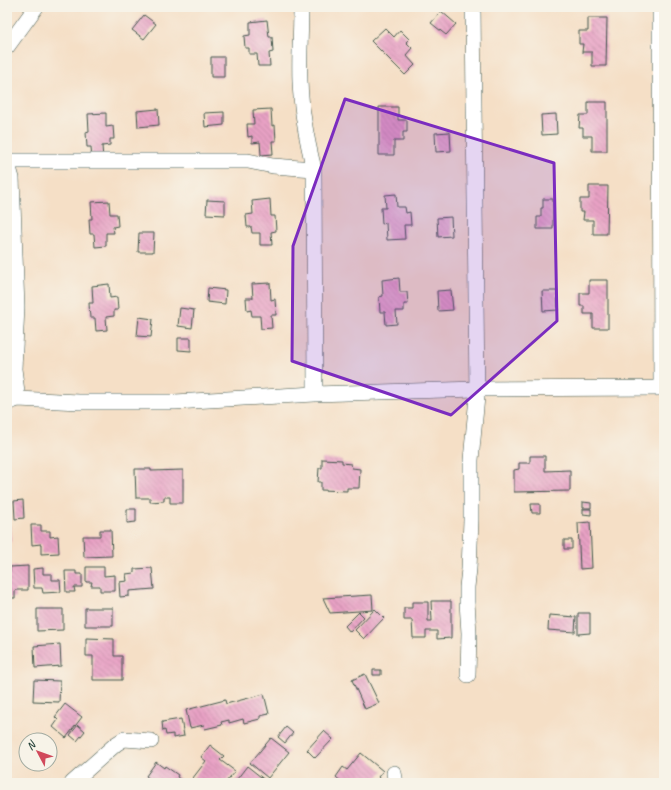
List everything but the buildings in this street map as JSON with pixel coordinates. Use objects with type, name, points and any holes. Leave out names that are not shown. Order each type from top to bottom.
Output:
[{"type":"street","points":[[7,47],[36,7]]},
{"type":"street","points":[[301,7],[301,100],[314,169],[315,394]]},
{"type":"street","points":[[468,675],[469,632],[466,602],[470,569],[472,433],[477,404],[473,7]]},
{"type":"street","points":[[314,169],[273,166],[248,161],[7,161],[12,178],[17,307],[12,401],[175,402],[315,394],[476,389],[662,388],[660,7]]},
{"type":"street","points":[[72,783],[116,744],[124,739],[151,741]]},
{"type":"highlighted area","points":[[345,99],[554,163],[557,321],[451,415],[292,361],[293,246]]}]
